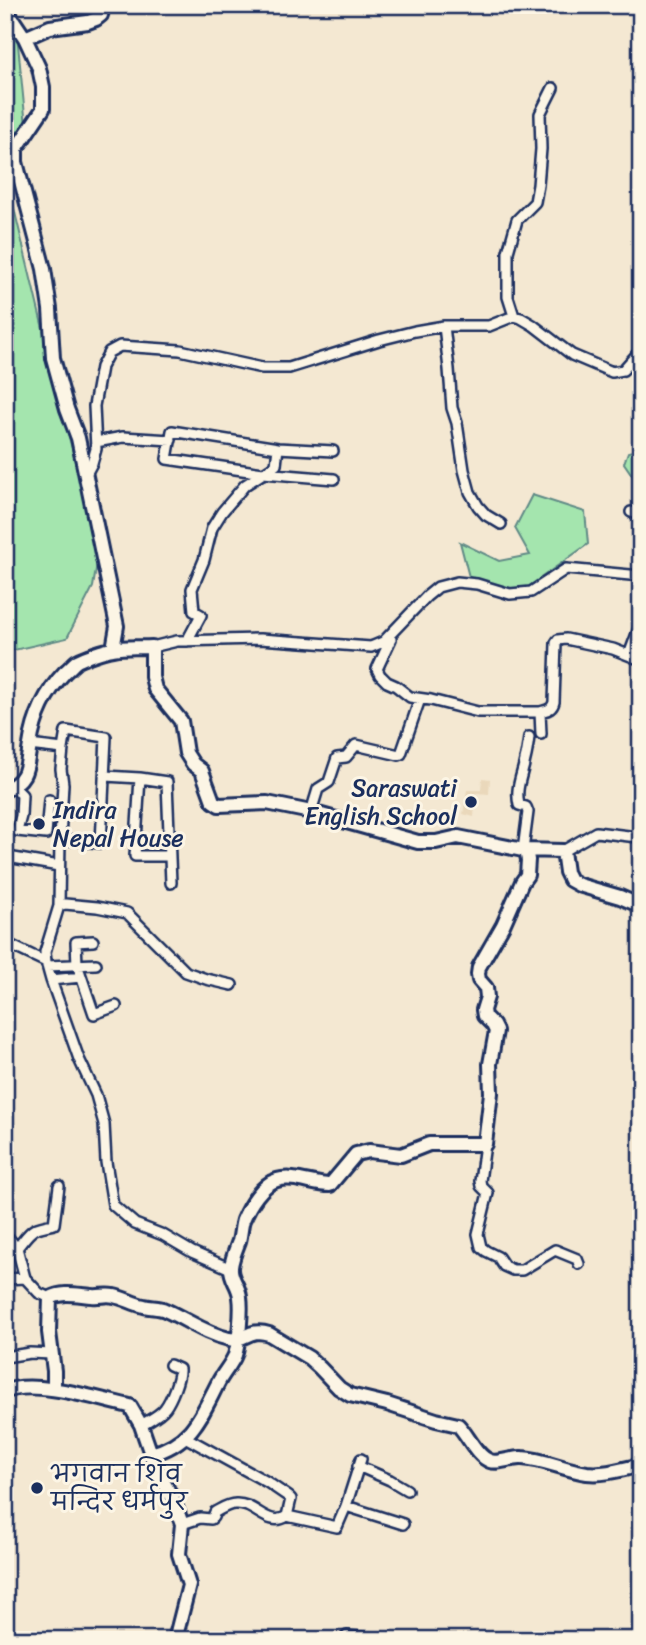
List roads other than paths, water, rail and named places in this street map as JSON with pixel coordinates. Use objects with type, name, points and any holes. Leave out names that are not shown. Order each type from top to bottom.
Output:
[{"type":"street","points":[[25,38],[50,27],[96,19],[101,15],[103,5]]},
{"type":"street","points":[[5,8],[25,38],[39,68],[43,88],[43,109],[16,149],[16,162],[44,269],[53,358],[66,409],[78,438],[117,626],[113,649]]},
{"type":"street","points":[[514,316],[508,297],[508,252],[517,220],[535,202],[541,149],[540,114],[553,88]]},
{"type":"street","points":[[85,476],[92,463],[96,442],[94,406],[100,367],[109,352],[120,346],[180,349],[262,368],[289,368],[379,340],[444,326],[489,326],[514,316],[533,325],[572,355],[612,372],[623,370],[641,349]]},
{"type":"street","points":[[444,326],[452,408],[470,492],[478,506],[501,524]]},
{"type":"street","points":[[333,451],[278,448],[172,431],[167,459],[334,479]]},
{"type":"street","points":[[96,442],[123,437],[170,440]]},
{"type":"street","points":[[187,641],[201,615],[194,611],[192,589],[204,560],[212,528],[245,485],[276,465],[278,448]]},
{"type":"street","points":[[231,1269],[135,1224],[113,1205],[106,1162],[104,1124],[96,1095],[79,1059],[51,980],[45,952],[59,906],[60,838],[64,784],[61,769],[66,731],[106,737],[101,843],[60,838],[15,831],[21,816],[22,795],[9,788],[20,780],[27,766],[36,718],[45,697],[76,661],[113,649],[152,647],[177,641],[260,639],[371,647],[383,642],[438,587],[457,582],[477,584],[510,594],[531,592],[566,569],[641,576]]},
{"type":"street","points":[[629,655],[641,623]]},
{"type":"street","points":[[391,634],[377,669],[387,682],[407,696],[478,712],[540,712],[550,709],[553,706],[558,640],[566,639],[613,649],[641,660]]},
{"type":"street","points":[[152,647],[152,677],[155,689],[181,721],[186,753],[202,771],[213,801],[219,805],[267,803],[312,812],[418,842],[436,842],[458,836],[524,850],[563,852],[596,832],[637,838],[641,831]]},
{"type":"street","points":[[312,812],[318,789],[328,782],[337,758],[346,757],[356,745],[401,754],[420,699]]},
{"type":"street","points":[[540,712],[541,734]]},
{"type":"street","points":[[529,737],[518,784],[519,805],[526,807],[528,812],[524,850],[528,860],[527,875],[503,925],[482,959],[478,974],[479,980],[486,988],[484,1016],[496,1031],[490,1064],[491,1093],[480,1181],[488,1193],[488,1198],[478,1234],[481,1247],[513,1270],[522,1270],[555,1250],[578,1259],[579,1264]]},
{"type":"street","points":[[29,745],[63,749]]},
{"type":"street","points":[[105,776],[167,782],[171,883]]},
{"type":"street","points":[[140,778],[135,856],[170,856]]},
{"type":"street","points":[[46,835],[49,800]]},
{"type":"street","points":[[563,852],[566,873],[570,880],[641,906]]},
{"type":"street","points":[[5,861],[8,857],[59,866]]},
{"type":"street","points":[[59,906],[68,904],[127,913],[186,972],[232,985]]},
{"type":"street","points":[[5,934],[8,944],[46,964],[96,964]]},
{"type":"street","points":[[93,942],[76,942],[77,964],[94,1014],[116,1006]]},
{"type":"street","points":[[51,980],[81,976]]},
{"type":"street","points":[[151,1454],[164,1451],[185,1437],[199,1421],[220,1379],[233,1361],[237,1346],[240,1296],[232,1279],[231,1269],[242,1223],[255,1199],[268,1184],[289,1179],[330,1185],[356,1154],[369,1151],[401,1155],[429,1144],[485,1144]]},
{"type":"street","points":[[17,1248],[38,1226],[54,1224],[59,1186]]},
{"type":"street","points":[[5,1234],[17,1248],[25,1278],[38,1293],[50,1298]]},
{"type":"street","points":[[5,1297],[6,1279],[25,1278]]},
{"type":"street","points":[[50,1298],[64,1293],[96,1297],[117,1296],[143,1306],[161,1308],[237,1346]]},
{"type":"street","points":[[50,1298],[54,1388]]},
{"type":"street","points":[[237,1346],[253,1332],[270,1334],[309,1359],[350,1395],[458,1425],[488,1461],[527,1458],[586,1473],[601,1474],[641,1465]]},
{"type":"street","points":[[5,1357],[30,1353],[52,1354]]},
{"type":"street","points":[[141,1425],[164,1410],[169,1401],[180,1374],[178,1369],[170,1365]]},
{"type":"street","points":[[5,1392],[12,1388],[54,1388],[130,1406],[141,1425],[153,1463],[173,1499],[182,1524],[179,1553],[189,1585],[175,1640]]},
{"type":"street","points":[[182,1524],[200,1518],[211,1519],[215,1512],[233,1504],[246,1506],[272,1520],[282,1520],[287,1516],[291,1499],[267,1482],[185,1437]]},
{"type":"street","points":[[287,1516],[337,1527],[360,1462],[407,1490]]},
{"type":"street","points":[[346,1506],[403,1524]]},
{"type":"street","points":[[344,1640],[347,1636],[384,1639]]},
{"type":"place","name":"Saraswati English School","points":[[471,802]]},
{"type":"place","name":"Indira Nepal House","points":[[39,824]]},
{"type":"place","name":"भगवान शिव मन्दिर धर्मपुर","points":[[37,1488]]}]
